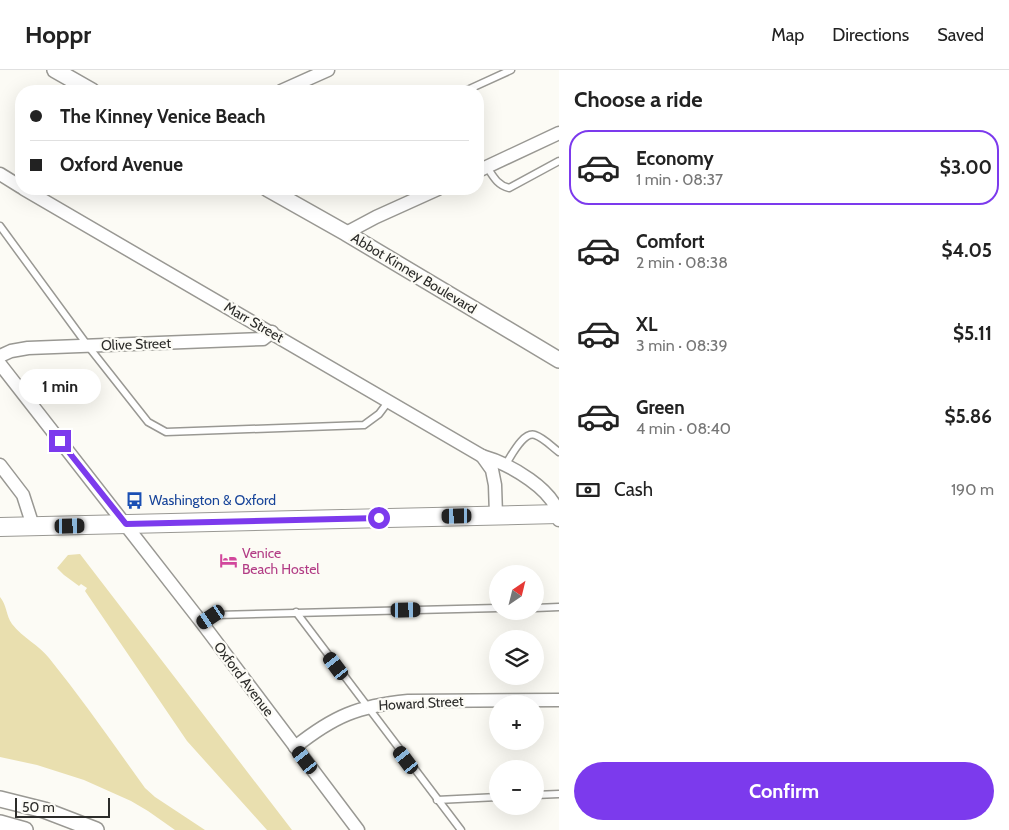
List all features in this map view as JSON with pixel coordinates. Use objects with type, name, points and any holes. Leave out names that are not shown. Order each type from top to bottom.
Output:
[{"type":"main road","points":[[0,528],[559,514]]},
{"type":"street","points":[[54,70],[81,85]]},
{"type":"street","points":[[294,85],[328,70]]},
{"type":"street","points":[[484,168],[559,133]]},
{"type":"street","points":[[0,174],[15,183]]},
{"type":"street","name":"Marr Street","points":[[34,195],[272,332],[388,402],[482,456],[505,465],[538,485],[546,493],[559,514]]},
{"type":"street","name":"Abbot Kinney Boulevard","points":[[279,195],[559,360]]},
{"type":"street","points":[[346,233],[425,195]]},
{"type":"street","name":"Olive Street","points":[[0,356],[12,351],[28,348],[263,339],[272,332]]},
{"type":"street","name":"Oxford Avenue","points":[[0,364],[126,524],[358,830]]},
{"type":"street","points":[[482,456],[492,470],[495,484],[496,515]]},
{"type":"street","points":[[0,465],[23,495],[33,526]]},
{"type":"street","points":[[559,514],[559,520]]},
{"type":"street","name":"Howard Street","points":[[295,747],[330,721],[366,707],[408,701],[559,700]]},
{"type":"street","points":[[0,798],[44,810],[96,830]]},
{"type":"street","points":[[0,823],[25,830]]},
{"type":"lane","points":[[478,85],[510,70]]},
{"type":"lane","points":[[484,171],[502,187],[509,188],[559,161]]},
{"type":"lane","points":[[0,226],[88,346],[148,422],[166,432],[364,425],[379,414],[388,402]]},
{"type":"lane","points":[[505,465],[524,437],[530,435],[536,436],[559,452]]},
{"type":"lane","points":[[544,608],[559,607]]},
{"type":"lane","points":[[202,623],[217,615],[489,608]]},
{"type":"lane","points":[[296,612],[366,707],[461,830]]},
{"type":"lane","points":[[544,795],[559,794]]},
{"type":"lane","points":[[437,800],[489,797]]},
{"type":"shaded area","points":[[80,554],[292,830],[267,830],[187,741],[85,591],[87,588],[81,584],[79,586],[57,568],[68,555]]},
{"type":"shaded area","points":[[0,597],[12,624],[49,658],[145,788],[155,797],[205,830],[175,830],[131,801],[84,780],[37,765],[0,757]]},
{"type":"place","name":"Washington & Oxford","points":[[135,500]]},
{"type":"place","name":"Venice Beach Hostel","points":[[228,561]]},
{"type":"route","points":[[60,441],[126,524],[379,518]]}]
